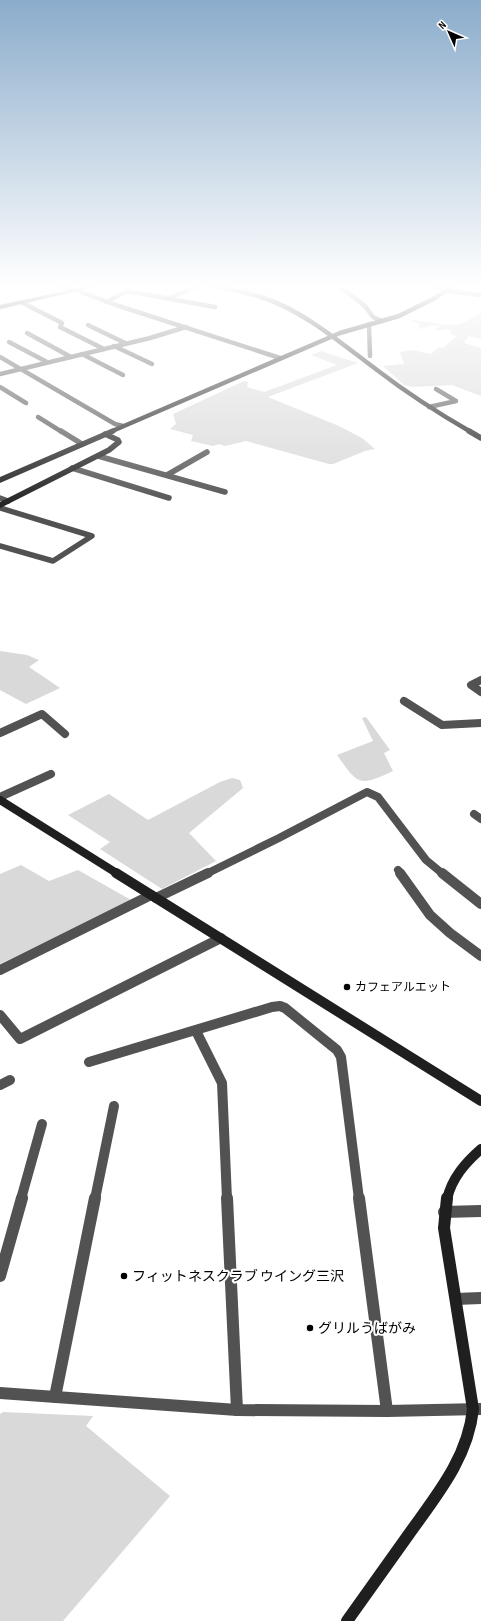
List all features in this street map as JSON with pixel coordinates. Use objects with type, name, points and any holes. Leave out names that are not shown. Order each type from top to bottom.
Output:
[{"type":"street","points":[[4,360],[115,424],[123,426]]},
{"type":"street","points":[[43,360],[47,362]]},
{"type":"street","points":[[0,374],[58,360]]},
{"type":"street","points":[[93,360],[123,375]]},
{"type":"street","points":[[143,360],[152,364]]},
{"type":"street","points":[[0,480],[276,360]]},
{"type":"street","points":[[364,360],[429,407],[481,438]]},
{"type":"street","points":[[0,387],[26,403]]},
{"type":"street","points":[[429,407],[456,401],[436,388]]},
{"type":"street","points":[[38,417],[82,444]]},
{"type":"street","points":[[0,506],[98,456],[119,442],[118,440],[105,434]]},
{"type":"street","points":[[167,475],[207,452]]},
{"type":"street","points":[[98,456],[225,492]]},
{"type":"street","points":[[72,468],[169,498]]},
{"type":"street","points":[[0,498],[8,501]]},
{"type":"street","points":[[0,506],[92,536],[53,561],[0,546]]},
{"type":"street","points":[[481,680],[471,685],[481,692]]},
{"type":"street","points":[[404,701],[442,725],[481,723]]},
{"type":"street","points":[[0,733],[42,714],[65,734]]},
{"type":"street","points":[[0,799],[51,774]]},
{"type":"street","points":[[0,970],[279,838],[366,792],[378,797],[426,860],[481,904]]},
{"type":"street","points":[[0,799],[481,1101]]},
{"type":"street","points":[[398,870],[430,915],[450,933],[481,956]]},
{"type":"street","points":[[0,1015],[20,1039],[221,938]]},
{"type":"street","points":[[89,1062],[272,1007],[280,1006],[285,1008],[337,1050],[341,1057],[387,1411]]},
{"type":"street","points":[[196,1031],[222,1083],[237,1410]]},
{"type":"street","points":[[0,1085],[10,1080]]},
{"type":"street","points":[[55,1397],[114,1106]]},
{"type":"street","points":[[0,1276],[42,1124]]},
{"type":"street","points":[[347,1621],[444,1485],[457,1463],[477,1409],[444,1228],[444,1212],[445,1198],[458,1172],[469,1159],[481,1149]]},
{"type":"street","points":[[444,1212],[481,1211]]},
{"type":"street","points":[[456,1299],[481,1298]]},
{"type":"street","points":[[0,1393],[237,1410],[387,1411],[477,1409]]},
{"type":"shaded area","points":[[323,360],[348,360],[358,363],[268,397],[339,426],[362,438],[375,449],[365,451],[333,464],[329,464],[246,441],[225,446],[219,444],[213,446],[191,441],[193,435],[170,429],[176,424],[173,414],[244,381],[248,382],[247,387],[264,392],[337,365]]},
{"type":"shaded area","points":[[403,360],[481,360],[481,396],[452,385],[412,387],[404,385],[383,366],[404,364]]},
{"type":"shaded area","points":[[0,651],[27,655],[39,660],[29,667],[60,688],[26,704],[0,690]]},
{"type":"shaded area","points":[[366,717],[390,750],[384,753],[393,771],[366,781],[355,777],[337,755],[373,741],[362,718]]},
{"type":"shaded area","points":[[232,778],[240,780],[243,788],[189,833],[216,861],[162,889],[100,849],[110,842],[68,815],[109,794],[148,820],[220,782]]},
{"type":"shaded area","points":[[21,865],[49,881],[78,870],[131,900],[0,964],[0,874]]},
{"type":"shaded area","points":[[3,1412],[93,1416],[86,1426],[170,1496],[63,1621],[0,1621],[0,1414]]},
{"type":"place","name":"カフェアルエット","points":[[347,987]]},
{"type":"place","name":"フィットネスクラブ ウイング三沢","points":[[124,1276]]},
{"type":"place","name":"グリルうばがみ","points":[[310,1328]]}]
